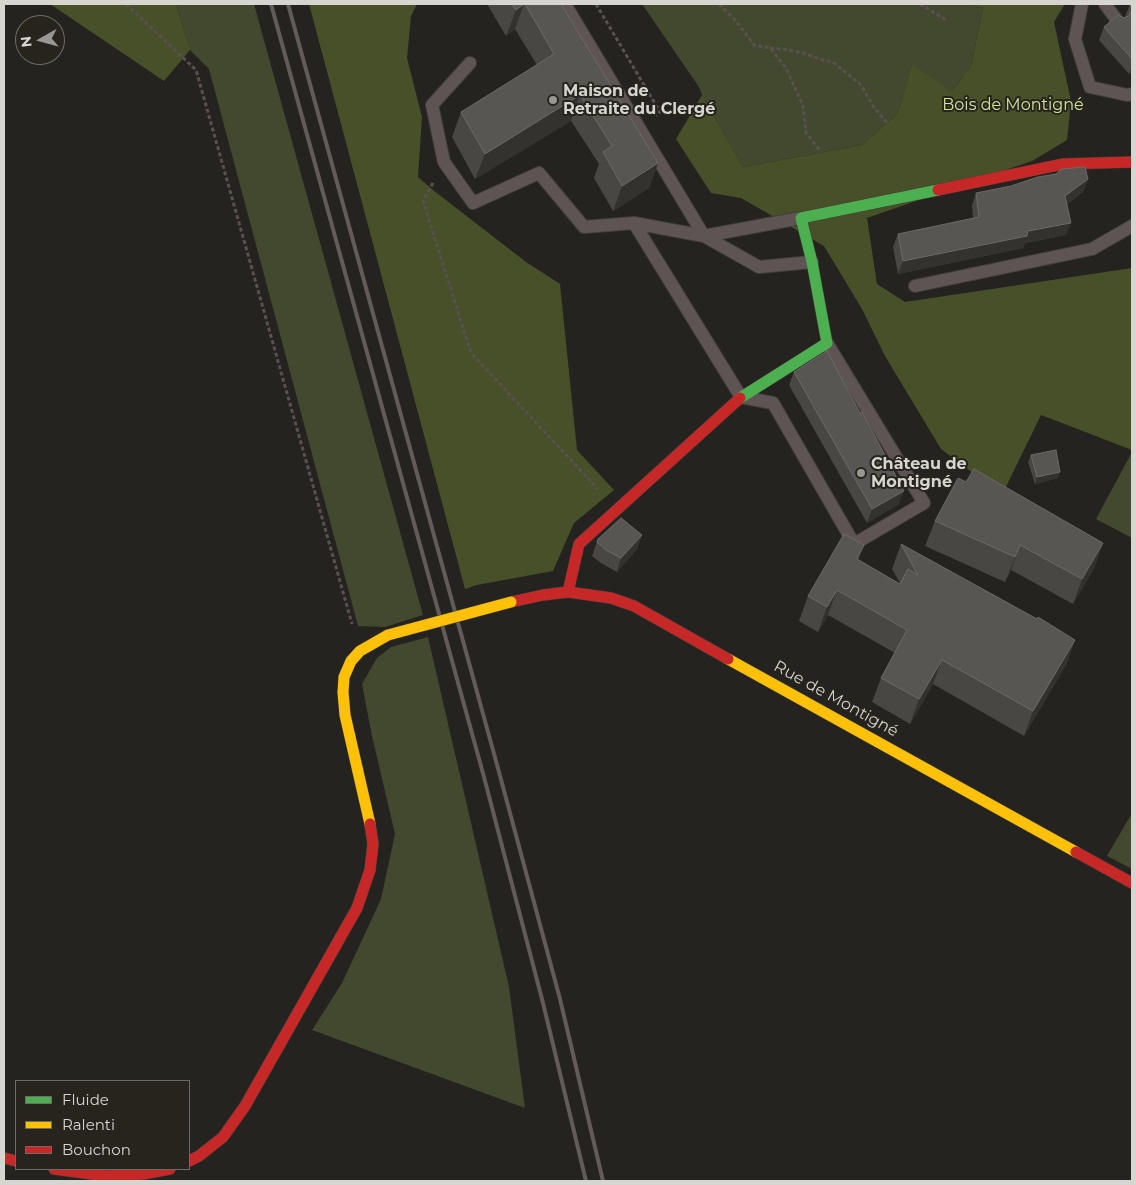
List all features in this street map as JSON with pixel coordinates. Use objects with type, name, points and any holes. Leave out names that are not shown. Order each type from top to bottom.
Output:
[{"type":"street","points":[[568,592],[579,544],[741,397],[826,343],[812,262],[801,218],[1063,164],[1132,162]]},
{"type":"street","name":"Rue de Montigné","points":[[360,651],[388,635],[543,595],[568,592],[611,598],[634,606],[1132,882]]},
{"type":"street","points":[[190,1160],[199,1156],[223,1137],[245,1106],[357,908],[370,870],[372,844],[366,803],[345,715],[343,692],[344,677],[351,661],[360,651]]},
{"type":"street","points":[[59,1170],[107,1176],[143,1174],[165,1170]]},
{"type":"lane","points":[[565,4],[704,236]]},
{"type":"lane","points":[[1082,4],[1075,39],[1090,87],[1127,95],[1132,94]]},
{"type":"lane","points":[[1105,4],[1119,23]]},
{"type":"lane","points":[[470,63],[432,105],[444,162],[473,203],[539,172],[584,227],[634,223],[704,236],[759,267],[812,262]]},
{"type":"lane","points":[[704,236],[801,218]]},
{"type":"lane","points":[[634,223],[741,397],[773,403],[854,544],[924,503],[826,343]]},
{"type":"lane","points":[[915,286],[1092,249],[1132,226]]},
{"type":"path","points":[[126,4],[196,70],[360,651]]},
{"type":"path","points":[[596,4],[660,112],[640,129]]},
{"type":"path","points":[[719,4],[736,21],[754,45],[793,50],[833,62],[861,85],[873,106],[887,123]]},
{"type":"path","points":[[920,4],[948,21]]},
{"type":"path","points":[[770,48],[786,68],[803,106],[806,133],[821,152]]},
{"type":"path","points":[[444,162],[424,201],[471,353],[617,508]]},
{"type":"green space","points":[[50,4],[176,4],[190,50],[164,81]]},
{"type":"green space","points":[[176,4],[254,4],[423,615],[385,627],[358,626],[209,69],[190,50]]},
{"type":"green space","points":[[309,4],[417,4],[411,16],[407,58],[422,117],[418,177],[526,262],[560,284],[577,450],[614,490],[574,523],[553,571],[477,585],[465,589]]},
{"type":"green space","points":[[642,4],[967,4],[983,8],[971,66],[952,91],[912,65],[898,113],[862,145],[743,167],[699,87]]},
{"type":"green space","name":"Bois de Montigné","points":[[967,4],[1065,4],[1054,22],[1071,101],[1067,140],[1032,161],[867,218],[877,284],[905,302],[1132,268],[1132,450],[1041,415],[1002,495],[941,449],[885,356],[862,309],[824,246],[741,198],[711,193],[676,139],[702,95],[743,167],[862,145],[898,113],[912,64],[952,91],[971,66],[983,8]]},
{"type":"green space","points":[[1132,452],[1132,538],[1096,519]]},
{"type":"green space","points":[[428,637],[509,987],[525,1108],[312,1030],[342,983],[381,899],[395,834],[362,684],[377,658],[391,647]]},
{"type":"green space","points":[[1132,813],[1132,869],[1107,856]]},
{"type":"building","points":[[512,4],[524,4],[516,10]]},
{"type":"building","points":[[525,4],[561,4],[658,163],[622,186],[603,152],[612,146],[580,95],[485,154],[461,112],[554,54]]},
{"type":"building","points":[[1132,9],[1132,59],[1104,27],[1118,15],[1124,18],[1129,16]]},
{"type":"building","points":[[1085,167],[1088,179],[1065,196],[1071,223],[1028,231],[1027,236],[903,261],[898,234],[979,217],[976,193],[1056,174],[1061,169]]},
{"type":"building","points":[[827,351],[904,491],[872,509],[794,372]]},
{"type":"building","points":[[1056,450],[1060,472],[1037,477],[1031,455]]},
{"type":"building","points":[[974,469],[1103,543],[1082,579],[1020,545],[1015,557],[935,521],[958,478],[966,482]]},
{"type":"building","points":[[621,518],[642,535],[621,558],[606,550],[597,542]]},
{"type":"building","points":[[844,534],[864,545],[857,559],[900,584],[908,569],[918,575],[901,544],[1037,619],[1038,617],[1075,640],[1033,711],[942,660],[919,699],[881,678],[907,630],[837,590],[827,607],[808,596]]},
{"type":"railway","points":[[271,4],[484,777],[543,1003],[586,1181]]},
{"type":"railway","points":[[288,4],[560,999],[603,1181]]},
{"type":"traffic: fast","points":[[740,398],[827,343],[812,262],[801,218],[938,190]]},
{"type":"traffic: slow","points":[[388,635],[511,602]]},
{"type":"traffic: slow","points":[[370,824],[345,715],[344,677],[351,661],[360,651],[388,635]]},
{"type":"traffic: slow","points":[[728,659],[1076,852]]},
{"type":"traffic: jam","points":[[938,190],[1063,164],[1132,162]]},
{"type":"traffic: jam","points":[[568,592],[579,544],[740,398]]},
{"type":"traffic: jam","points":[[511,602],[568,592],[611,598],[634,606],[728,659]]},
{"type":"traffic: jam","points":[[190,1160],[199,1156],[223,1137],[245,1106],[357,908],[370,870],[373,844],[370,824]]},
{"type":"traffic: jam","points":[[1076,852],[1132,883]]},
{"type":"traffic: jam","points":[[4,1158],[15,1161]]},
{"type":"traffic: jam","points":[[62,1170],[107,1176],[143,1174],[165,1170]]},
{"type":"place","name":"Maison de Retraite du Clergé","points":[[553,100]]},
{"type":"place","name":"Château de Montigné","points":[[861,473]]}]
